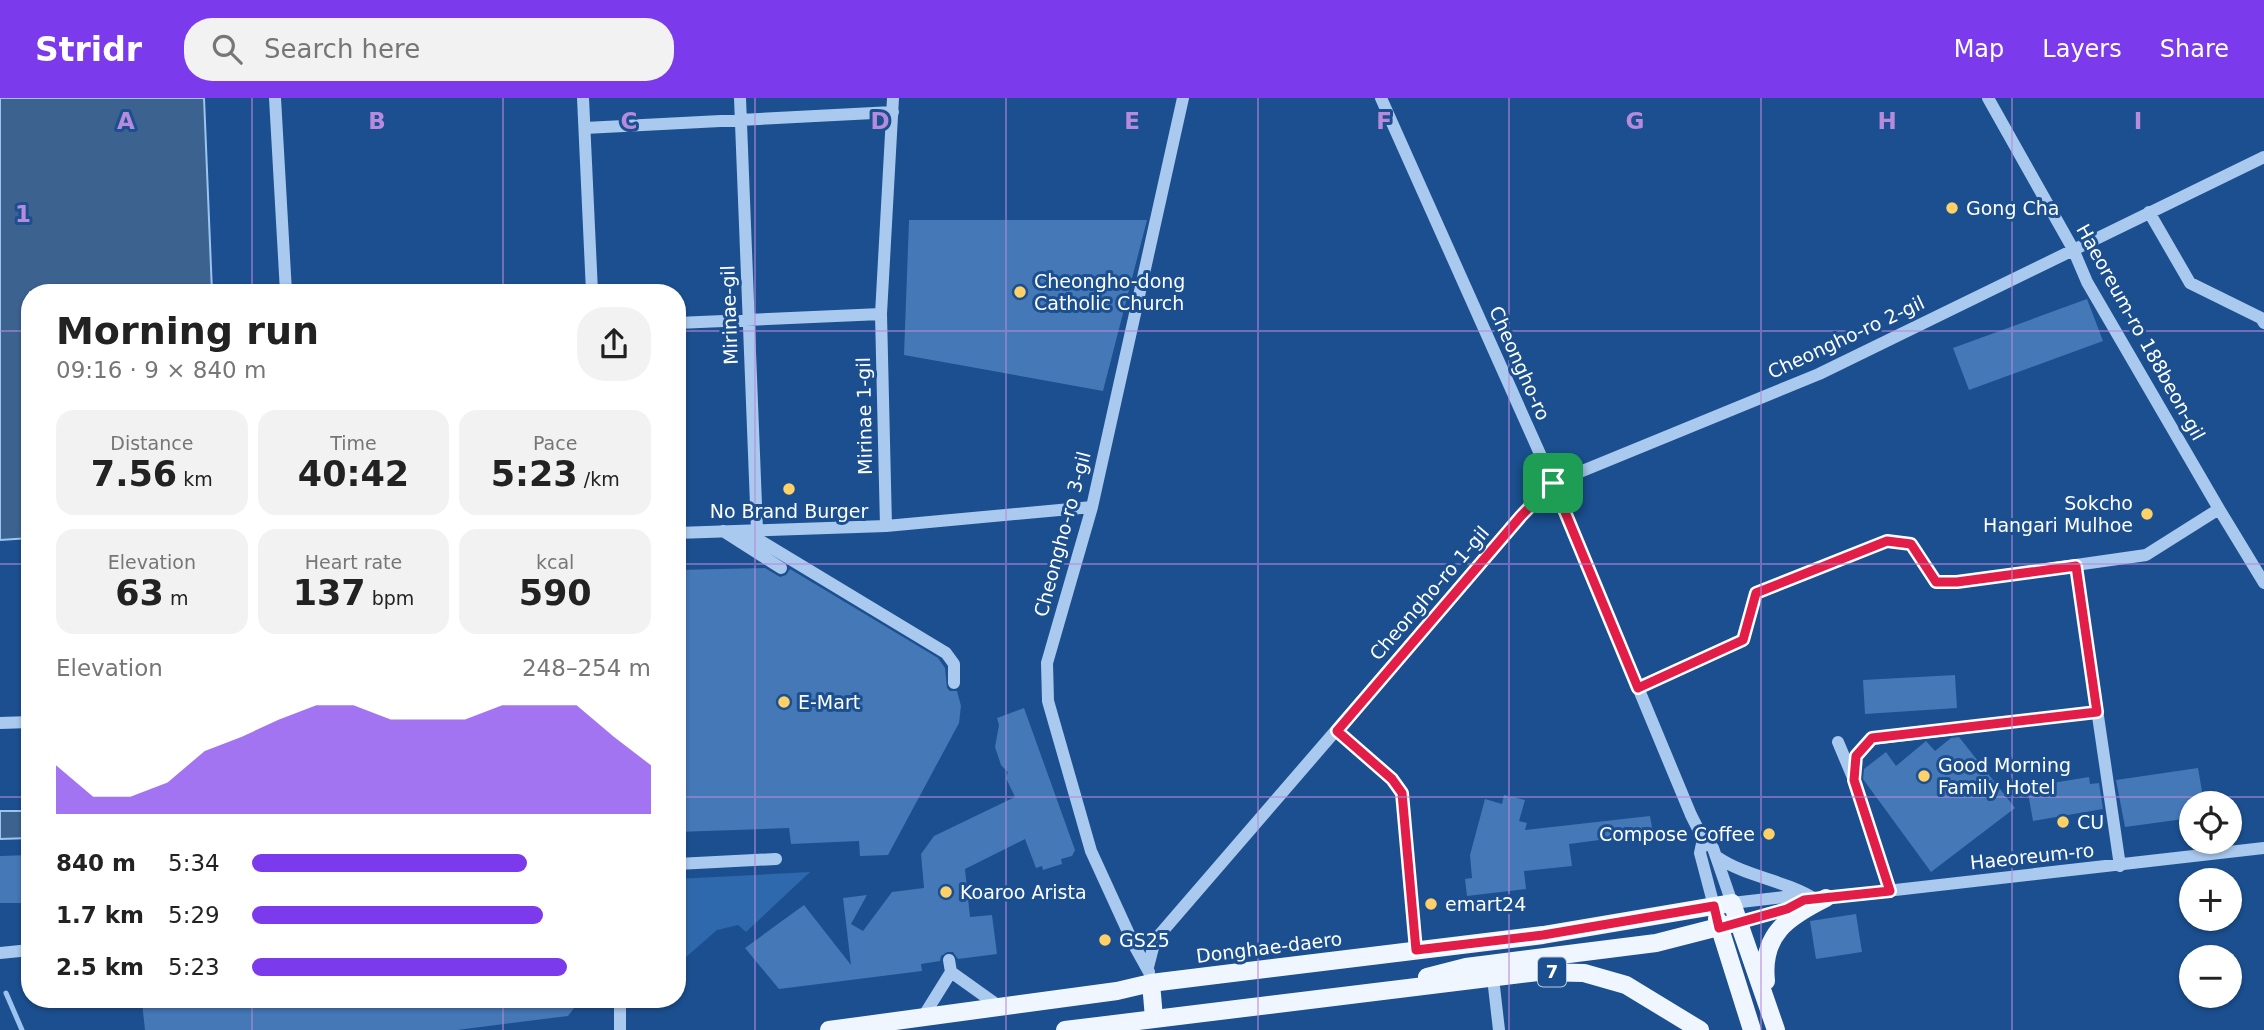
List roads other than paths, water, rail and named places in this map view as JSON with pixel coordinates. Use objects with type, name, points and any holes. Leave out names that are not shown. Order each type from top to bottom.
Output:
[{"type":"main road","points":[[1768,1009],[1764,962],[1767,949],[1780,927],[1815,899]]},
{"type":"main road","name":"Donghae-daero","points":[[829,1030],[1116,991],[1149,975],[1543,935],[1732,903]]},
{"type":"main road","points":[[1732,903],[1776,1030]]},
{"type":"main road","points":[[1714,906],[1752,1030]]},
{"type":"main road","name":"7","points":[[1391,989],[1466,967],[1656,943],[1738,922]]},
{"type":"main road","name":"7","points":[[1065,1030],[1153,1024],[1391,989],[1538,972],[1584,973],[1626,985],[1700,1030]]},
{"type":"main road","points":[[1149,975],[1153,1024]]},
{"type":"street","points":[[275,98],[286,284]]},
{"type":"street","points":[[583,98],[592,284]]},
{"type":"street","name":"Mirinae-gil","points":[[740,98],[757,530]]},
{"type":"street","name":"Mirinae 1-gil","points":[[886,526],[881,314],[893,98]]},
{"type":"street","name":"Cheongho-ro 3-gil","points":[[1149,975],[1091,851],[1048,701],[1047,663],[1092,507],[1183,98]]},
{"type":"street","name":"Cheongho-ro","points":[[1381,98],[1553,483],[1703,839],[1713,848],[1732,903]]},
{"type":"street","name":"Haeoreum-ro 188beon-gil","points":[[1987,98],[2073,250],[2087,282],[2264,583]]},
{"type":"street","points":[[585,128],[893,112]]},
{"type":"street","name":"Cheongho-ro 2-gil","points":[[1553,483],[1819,374],[2264,156]]},
{"type":"street","points":[[2149,212],[2189,283],[2261,318],[2264,323]]},
{"type":"street","points":[[686,322],[881,314]]},
{"type":"street","name":"Cheongho-ro 1-gil","points":[[1149,975],[1155,940],[1553,483]]},
{"type":"street","points":[[686,533],[886,526],[1092,507]]},
{"type":"street","points":[[1638,688],[1743,640],[1756,593],[1887,541],[1911,544],[1936,582],[1957,582],[2146,555],[2219,509]]},
{"type":"street","points":[[742,530],[946,653],[954,664],[954,683]]},
{"type":"street","points":[[722,531],[781,568]]},
{"type":"street","points":[[2076,566],[2120,866]]},
{"type":"street","points":[[1854,780],[1856,756],[1872,738],[2097,712]]},
{"type":"street","points":[[0,723],[21,722]]},
{"type":"street","points":[[1337,731],[1392,779],[1402,793],[1416,950]]},
{"type":"street","points":[[1838,742],[1854,780],[1890,891]]},
{"type":"street","name":"Cheongho-ro","points":[[1703,839],[1700,853],[1714,906]]},
{"type":"street","name":"Haeoreum-ro","points":[[1732,903],[1784,897],[1815,899],[2264,848]]},
{"type":"street","points":[[1716,856],[1728,864],[1801,890],[1815,899]]},
{"type":"street","points":[[686,864],[776,859]]},
{"type":"street","name":"Haeoreum-ro","points":[[1738,922],[1815,899]]},
{"type":"street","points":[[0,953],[21,951]]},
{"type":"street","points":[[923,1017],[950,966],[1000,1007]]},
{"type":"street","points":[[1493,978],[1499,1030]]},
{"type":"street","points":[[620,1008],[620,1030]]},
{"type":"waterway","points":[[6,993],[22,1030]]},
{"type":"place","name":"Gong Cha","points":[[1952,208]]},
{"type":"place","name":"Cheongho-dong Catholic Church","points":[[1020,292]]},
{"type":"place","name":"No Brand Burger","points":[[789,489]]},
{"type":"place","name":"Sokcho Hangari Mulhoe","points":[[2147,514]]},
{"type":"place","name":"E-Mart","points":[[784,702]]},
{"type":"place","name":"Good Morning Family Hotel","points":[[1924,776]]},
{"type":"place","name":"CU","points":[[2063,822]]},
{"type":"place","name":"Compose Coffee","points":[[1769,834]]},
{"type":"place","name":"Koaroo Arista","points":[[946,892]]},
{"type":"place","name":"emart24","points":[[1431,904]]},
{"type":"place","name":"GS25","points":[[1105,940]]}]
